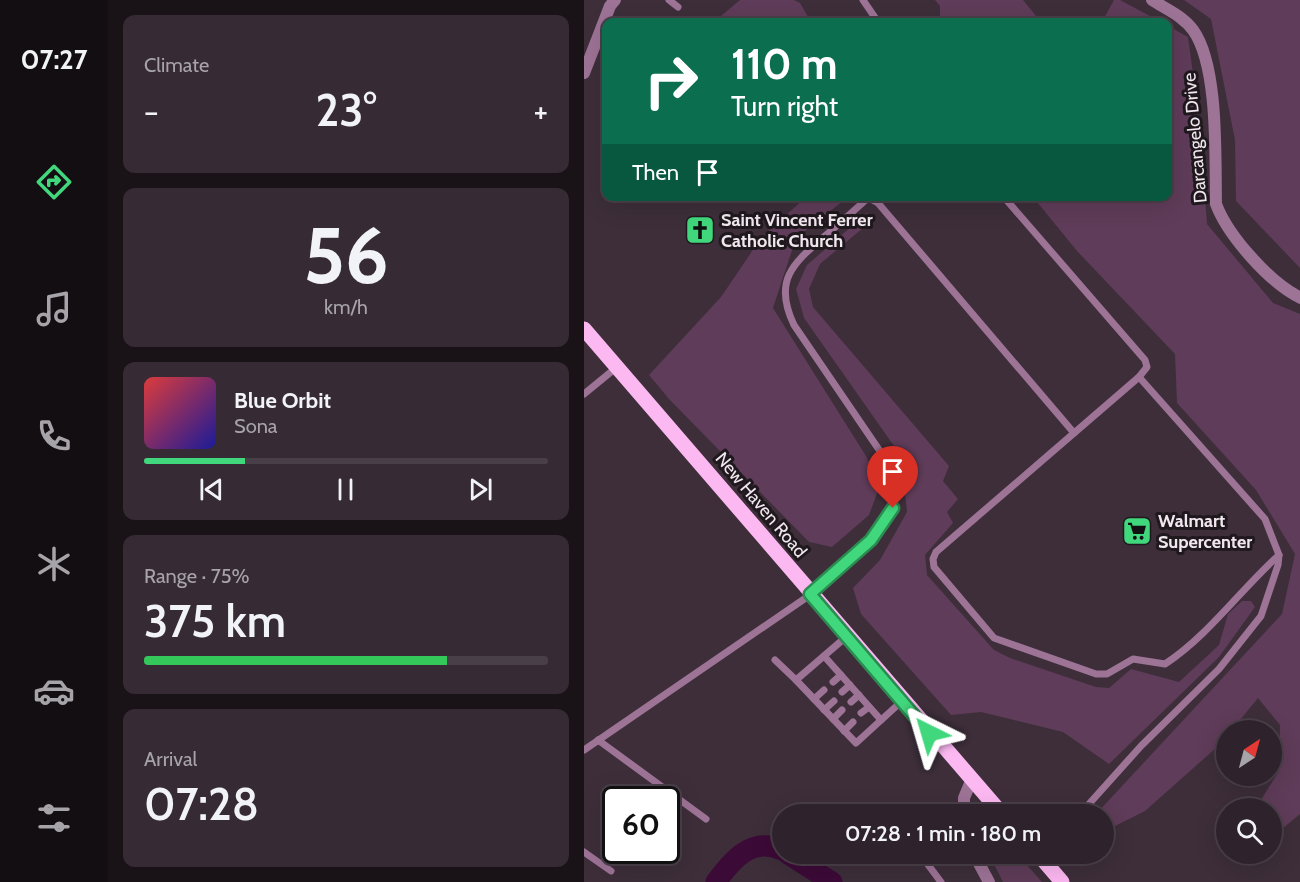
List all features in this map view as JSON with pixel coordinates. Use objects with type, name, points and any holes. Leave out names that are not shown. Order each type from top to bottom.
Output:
[{"type":"main road","name":"New Haven Road","points":[[587,338],[617,367],[846,637],[993,804]]},
{"type":"main road","points":[[1049,864],[1062,882]]},
{"type":"street","name":"Darcangelo Drive","points":[[1152,0],[1187,22],[1202,44],[1210,79],[1216,204],[1222,219],[1285,291],[1301,298]]},
{"type":"street","points":[[604,18],[610,2]]},
{"type":"street","points":[[584,73],[602,24]]},
{"type":"street","points":[[964,804],[971,781]]},
{"type":"street","points":[[979,864],[989,882]]},
{"type":"lane","points":[[669,0],[678,7]]},
{"type":"lane","points":[[863,0],[875,18]]},
{"type":"lane","points":[[584,750],[810,594],[871,540],[885,523],[897,492],[886,460],[794,325],[784,296],[786,280],[798,260],[865,201]]},
{"type":"lane","points":[[875,201],[1074,433]]},
{"type":"lane","points":[[1007,201],[1145,360],[1147,367],[1139,377],[975,517],[932,559],[934,567],[994,638],[1096,674],[1107,674],[1133,659],[1165,664],[1178,655],[1239,597],[1260,571],[1278,555]]},
{"type":"lane","points":[[584,395],[617,367]]},
{"type":"lane","points":[[1089,804],[1141,746],[1219,669],[1261,616],[1278,565],[1278,555],[1265,519],[1139,377]]},
{"type":"lane","points":[[796,680],[846,637]]},
{"type":"lane","points":[[824,656],[881,720]]},
{"type":"lane","points":[[775,660],[856,743],[902,701]]},
{"type":"lane","points":[[833,682],[841,675]]},
{"type":"lane","points":[[842,692],[850,685]]},
{"type":"lane","points":[[814,699],[824,690]]},
{"type":"lane","points":[[851,702],[859,695]]},
{"type":"lane","points":[[824,710],[834,701]]},
{"type":"lane","points":[[862,713],[869,706]]},
{"type":"lane","points":[[833,719],[842,710]]},
{"type":"lane","points":[[844,731],[853,722]]},
{"type":"lane","points":[[598,740],[707,819]]},
{"type":"lane","points":[[584,852],[611,871]]},
{"type":"lane","points":[[928,864],[941,882]]},
{"type":"shaded area","points":[[740,0],[794,0],[800,3],[809,18],[719,18]]},
{"type":"shaded area","points":[[935,0],[1023,0],[1038,18],[940,18],[940,6]]},
{"type":"shaded area","points":[[1114,0],[1120,0],[1154,18],[1104,18]]},
{"type":"shaded area","points":[[1184,0],[1300,0],[1300,268],[1236,201],[1235,140],[1211,19]]},
{"type":"shaded area","points":[[1172,28],[1188,37],[1198,110],[1207,224],[1273,303],[1300,314],[1300,814],[1282,829],[1282,798],[1262,798],[1270,786],[1282,786],[1282,720],[1276,720],[1258,698],[1240,720],[1216,720],[1216,748],[1145,811],[1114,826],[1114,804],[1105,804],[1282,614],[1295,554],[1256,490],[1177,403],[1175,354],[1077,251],[1036,201],[1172,201]]},
{"type":"shaded area","points":[[802,201],[843,201],[796,238],[773,308],[866,456],[880,485],[869,515],[832,547],[809,542],[669,399],[649,375],[721,297],[761,238]]},
{"type":"shaded area","points":[[867,213],[873,217],[869,223],[820,264],[809,289],[813,307],[949,466],[943,481],[958,499],[947,512],[953,523],[925,555],[927,575],[994,650],[1010,658],[1096,687],[1109,688],[1131,669],[1179,682],[1219,645],[1228,614],[1242,601],[1251,601],[1255,607],[1219,657],[1109,764],[1063,732],[981,712],[951,715],[861,614],[853,588],[880,560],[907,512],[901,456],[804,318],[796,289],[807,265]]},
{"type":"shaded area","points":[[994,864],[1026,864],[1042,882],[1003,882]]},
{"type":"waterway","points":[[716,882],[744,852],[761,846],[772,846]]},
{"type":"waterway","points":[[804,864],[832,882]]},
{"type":"place","name":"Saint Vincent Ferrer Catholic Church","points":[[700,230]]},
{"type":"place","name":"Walmart Supercenter","points":[[1137,531]]},
{"type":"route","points":[[893,508],[885,523],[871,540],[810,594],[929,733]]}]
